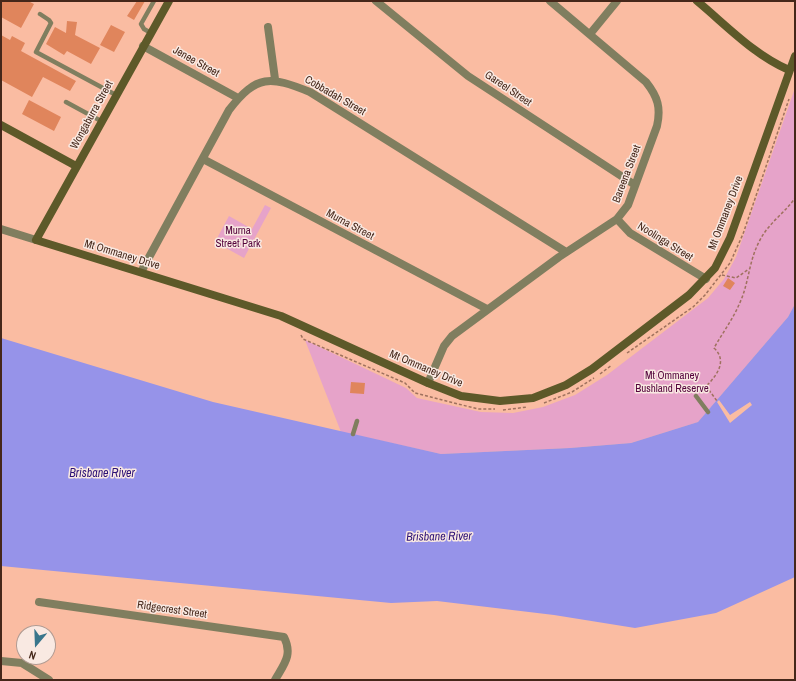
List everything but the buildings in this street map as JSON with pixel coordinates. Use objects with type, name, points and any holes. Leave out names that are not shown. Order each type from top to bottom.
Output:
[{"type":"street","name":"Wongaburra Street","points":[[36,240],[169,1]]},
{"type":"street","name":"Gareel Street","points":[[376,1],[468,76],[635,185]]},
{"type":"street","name":"Bareena Street","points":[[428,383],[444,346],[452,336],[566,252],[617,219],[628,204],[657,126],[659,114],[658,103],[653,91],[646,82],[550,1]]},
{"type":"street","points":[[590,34],[617,1]]},
{"type":"street","points":[[697,1],[753,49],[768,60],[789,70]]},
{"type":"street","points":[[140,272],[229,110],[243,93],[255,85],[275,80],[268,27]]},
{"type":"street","name":"Jenee Street","points":[[144,46],[238,98]]},
{"type":"street","name":"Mt Ommaney Drive","points":[[1,229],[281,316],[428,383],[461,396],[500,401],[532,398],[566,385],[592,369],[689,295],[706,280],[715,268],[730,238],[795,56]]},
{"type":"street","name":"Cobbadah Street","points":[[275,80],[310,92],[566,252]]},
{"type":"street","points":[[1,125],[76,166]]},
{"type":"street","name":"Murna Street","points":[[203,159],[487,310]]},
{"type":"street","name":"Noolinga Street","points":[[617,219],[630,233],[706,280]]},
{"type":"street","name":"Ridgecrest Street","points":[[39,602],[284,637],[289,646],[288,655],[275,680]]},
{"type":"street","points":[[1,661],[22,663],[49,680]]},
{"type":"lane","points":[[151,33],[144,29],[141,24],[154,1]]},
{"type":"lane","points":[[40,14],[51,23],[36,52],[116,95]]},
{"type":"lane","points":[[66,102],[101,121]]},
{"type":"lane","points":[[696,396],[708,412]]},
{"type":"lane","points":[[353,434],[357,421]]},
{"type":"path","points":[[696,396],[720,368],[721,361],[719,353],[714,348],[730,323],[741,301],[759,242],[770,224],[790,205],[795,198]]},
{"type":"path","points":[[722,275],[736,278],[750,268]]},
{"type":"path","points":[[706,386],[717,401]]},
{"type":"green space","name":"Mt Ommaney Bushland Reserve","points":[[795,88],[795,304],[788,317],[698,422],[631,443],[570,448],[441,454],[341,432],[305,340],[406,388],[417,398],[481,412],[513,413],[543,407],[575,395],[607,375],[708,298],[724,279],[736,257]]},
{"type":"green space","name":"Murna Street Park","points":[[265,205],[271,208],[244,258],[215,242],[229,216],[252,229]]},
{"type":"water","name":"Brisbane River","points":[[795,304],[795,577],[716,613],[635,628],[554,615],[437,601],[391,603],[1,566],[1,338],[213,402],[441,454],[570,448],[631,443],[698,422],[788,317]]},
{"type":"pier","points":[[719,400],[730,415],[750,402],[752,405],[730,423],[717,402]]}]
